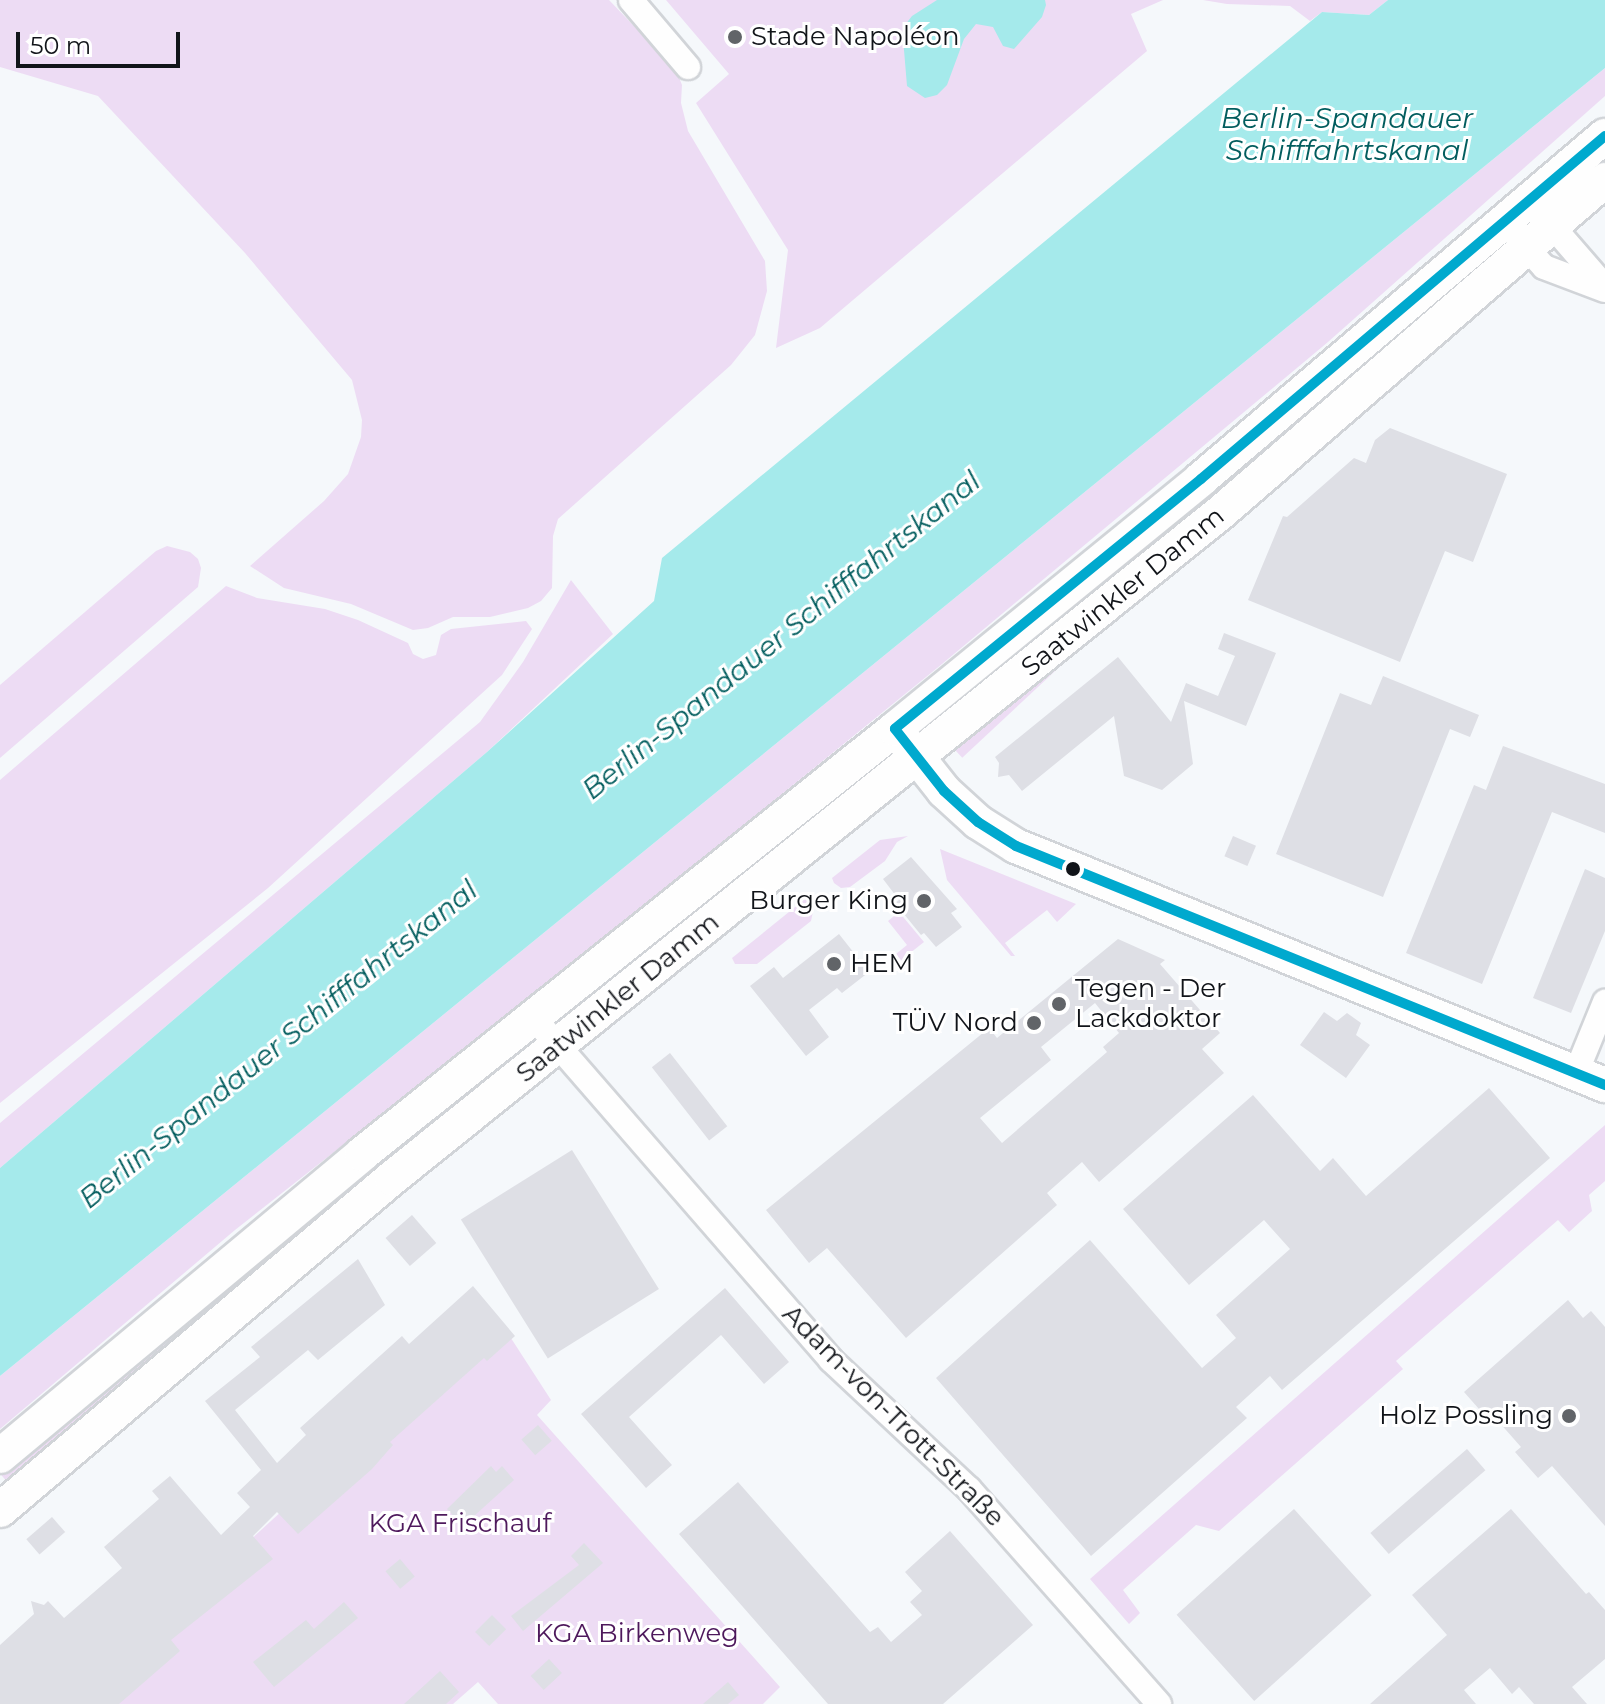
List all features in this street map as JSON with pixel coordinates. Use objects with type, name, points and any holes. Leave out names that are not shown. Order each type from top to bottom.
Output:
[{"type":"main road","name":"Saatwinkler Damm","points":[[0,1456],[180,1303],[1201,479],[1605,136]]},
{"type":"main road","name":"Saatwinkler Damm","points":[[0,1510],[386,1183],[1220,513],[1605,180]]},
{"type":"main road","points":[[895,729],[944,791],[978,822],[1016,846],[1590,1079]]},
{"type":"street","points":[[631,0],[688,67]]},
{"type":"street","points":[[1530,199],[1544,267],[1605,289]]},
{"type":"street","points":[[1504,222],[1539,236],[1605,289]]},
{"type":"street","points":[[1590,1079],[1605,1002]]},
{"type":"street","name":"Adam-von-Trott-Straße","points":[[533,1017],[831,1360],[969,1489],[1159,1704]]},
{"type":"green space","points":[[0,0],[609,0],[676,70],[682,85],[681,103],[688,131],[765,261],[767,291],[755,335],[731,365],[558,519],[553,536],[552,588],[541,601],[528,608],[490,617],[453,617],[428,628],[413,630],[351,604],[284,588],[250,566],[324,501],[348,474],[361,437],[362,420],[352,380],[245,253],[98,96],[0,67]]},
{"type":"green space","points":[[666,0],[1163,0],[1131,14],[1147,51],[820,328],[776,348],[788,250],[696,103],[729,74]]},
{"type":"green space","points":[[1203,0],[1388,0],[1369,15],[1322,12],[1310,21],[1290,6]]},
{"type":"green space","points":[[1605,68],[1605,96],[1328,342],[942,664],[573,964],[235,1230],[0,1429],[0,1376]]},
{"type":"green space","points":[[1494,240],[1505,252],[962,758],[951,746]]},
{"type":"green space","points":[[167,546],[190,552],[198,559],[201,568],[198,587],[0,758],[0,685],[156,551]]},
{"type":"green space","points":[[571,580],[613,634],[487,752],[0,1168],[0,1123],[480,722],[523,662]]},
{"type":"green space","points":[[226,586],[257,598],[325,609],[358,620],[408,643],[413,654],[423,659],[436,655],[441,635],[451,629],[526,621],[532,629],[502,675],[268,888],[0,1103],[0,780]]},
{"type":"green space","points":[[908,836],[897,842],[885,861],[850,887],[841,888],[834,883],[832,878],[880,840]]},
{"type":"green space","points":[[940,849],[1076,904],[1057,922],[1047,910],[1005,943],[1015,956],[1011,956],[947,880]]},
{"type":"green space","points":[[810,895],[815,902],[811,921],[757,964],[735,964],[732,958]]},
{"type":"green space","points":[[899,912],[924,942],[905,957],[912,967],[906,966],[896,954],[907,945],[888,921]]},
{"type":"green space","points":[[519,1042],[529,1054],[398,1159],[388,1150]]},
{"type":"green space","points":[[1605,1125],[1605,1181],[1589,1195],[1592,1211],[1569,1232],[1558,1220],[1396,1361],[1403,1369],[1219,1531],[1196,1525],[1123,1590],[1140,1613],[1129,1624],[1090,1579]]},
{"type":"green space","points":[[357,1174],[367,1186],[10,1486],[0,1474]]},
{"type":"green space","name":"KGA Frischauf","points":[[496,1315],[551,1400],[537,1415],[780,1687],[763,1704],[498,1704],[478,1682],[453,1704],[71,1704]]},
{"type":"water","points":[[937,0],[1045,0],[1046,5],[1042,17],[1014,49],[1003,46],[993,27],[976,24],[964,39],[947,85],[937,95],[925,98],[907,86],[903,38],[905,25],[912,16]]},
{"type":"water","name":"Berlin-Spandauer Schifffahrtskanal","points":[[1388,0],[1605,0],[1605,68],[0,1376],[0,1168],[487,752],[654,601],[662,558],[1322,12],[1369,15]]},
{"type":"building","points":[[1390,428],[1507,474],[1473,562],[1445,551],[1400,662],[1248,600],[1283,516],[1287,517],[1354,458],[1366,463],[1375,440]]},
{"type":"building","points":[[1224,633],[1276,653],[1246,726],[1184,701],[1193,764],[1162,790],[1124,776],[1114,716],[1022,791],[1009,775],[998,777],[999,763],[995,757],[1118,657],[1171,722],[1186,683],[1218,696],[1235,656],[1218,649]]},
{"type":"building","points":[[1383,676],[1479,715],[1470,737],[1450,729],[1383,897],[1276,854],[1340,693],[1371,705]]},
{"type":"building","points":[[1503,746],[1605,784],[1605,833],[1552,812],[1482,984],[1406,953],[1474,785],[1486,790]]},
{"type":"building","points":[[1233,836],[1256,846],[1247,866],[1224,856]]},
{"type":"building","name":"Burger King","points":[[911,857],[957,909],[951,913],[962,927],[936,947],[924,933],[921,935],[895,903],[899,900],[883,879]]},
{"type":"building","points":[[1585,869],[1605,878],[1605,931],[1571,1013],[1533,998]]},
{"type":"building","points":[[839,934],[869,972],[842,993],[837,988],[809,1010],[829,1037],[806,1056],[750,986],[774,967],[783,978]]},
{"type":"building","points":[[1118,939],[1165,960],[1160,964],[1220,1033],[1202,1049],[1224,1073],[1099,1182],[1082,1162],[1047,1193],[1057,1205],[906,1338],[827,1248],[809,1263],[766,1210],[989,1028],[997,1038]],"holes":[[[1095,1003],[1119,1033],[1103,1047],[1107,1052],[1002,1143],[980,1118],[1051,1060],[1041,1047]]]},
{"type":"building","points":[[1324,1012],[1337,1021],[1347,1013],[1361,1023],[1356,1035],[1370,1045],[1346,1078],[1300,1045]]},
{"type":"building","points":[[670,1053],[727,1126],[709,1140],[652,1067]]},
{"type":"building","points":[[1489,1088],[1550,1158],[1282,1390],[1270,1376],[1236,1407],[1247,1418],[1091,1556],[936,1378],[1090,1240],[1202,1368],[1236,1338],[1216,1315],[1290,1249],[1264,1220],[1189,1285],[1123,1209],[1253,1095],[1320,1171],[1333,1158],[1366,1196]]},
{"type":"building","points":[[572,1150],[659,1289],[548,1358],[461,1219]]},
{"type":"building","points":[[412,1215],[436,1243],[410,1266],[386,1238]]},
{"type":"building","points":[[358,1259],[385,1305],[318,1360],[308,1350],[235,1410],[277,1463],[306,1435],[300,1428],[402,1336],[409,1344],[473,1286],[515,1336],[487,1361],[484,1358],[390,1442],[393,1445],[372,1469],[298,1534],[277,1512],[253,1536],[273,1559],[171,1640],[180,1651],[119,1704],[0,1704],[0,1645],[34,1614],[31,1601],[44,1605],[48,1601],[64,1618],[122,1568],[104,1547],[159,1499],[152,1491],[170,1476],[221,1535],[250,1507],[237,1493],[261,1470],[205,1401],[260,1357],[251,1347]]},
{"type":"building","points":[[725,1288],[789,1362],[764,1384],[721,1335],[629,1417],[672,1465],[646,1488],[581,1414]]},
{"type":"building","name":"Holz Possling","points":[[1568,1300],[1583,1318],[1591,1311],[1605,1327],[1605,1526],[1552,1466],[1538,1478],[1515,1452],[1521,1447],[1498,1421],[1494,1426],[1464,1392]]},
{"type":"building","points":[[538,1425],[552,1441],[535,1455],[521,1439]]},
{"type":"building","points":[[1467,1449],[1485,1470],[1389,1554],[1370,1533]]},
{"type":"building","points":[[491,1466],[496,1472],[502,1466],[514,1480],[463,1526],[447,1509]]},
{"type":"building","points":[[738,1482],[870,1632],[878,1627],[891,1642],[922,1615],[910,1602],[922,1591],[905,1572],[950,1531],[1033,1625],[943,1704],[828,1704],[679,1534]]},
{"type":"building","points":[[1294,1509],[1372,1595],[1254,1701],[1177,1615]]},
{"type":"building","points":[[1511,1509],[1586,1594],[1589,1592],[1605,1610],[1605,1659],[1572,1687],[1587,1704],[1534,1704],[1519,1687],[1512,1694],[1490,1668],[1464,1690],[1476,1704],[1370,1704],[1447,1635],[1412,1595]]},
{"type":"building","points":[[52,1517],[65,1532],[39,1554],[26,1539]]},
{"type":"building","points":[[584,1543],[603,1563],[523,1631],[511,1616],[579,1565],[571,1556]]},
{"type":"building","points":[[400,1559],[415,1577],[400,1589],[385,1571]]},
{"type":"building","points":[[344,1602],[358,1618],[274,1687],[253,1662],[306,1620],[314,1629]]},
{"type":"building","points":[[492,1615],[506,1629],[489,1646],[475,1632]]},
{"type":"building","points":[[549,1659],[562,1673],[544,1690],[531,1676]]},
{"type":"building","points":[[440,1671],[459,1692],[446,1704],[404,1704]]},
{"type":"building","points":[[728,1682],[739,1695],[728,1704],[703,1704]]},
{"type":"transit line","points":[[1605,136],[1201,479],[895,729],[944,791],[978,822],[1016,846],[1605,1085]]},
{"type":"place","name":"Stade Napoléon","points":[[735,37]]},
{"type":"place","name":"Burger King","points":[[924,901]]},
{"type":"place","name":"HEM","points":[[834,964]]},
{"type":"place","name":"Tegen - Der Lackdoktor","points":[[1059,1004]]},
{"type":"place","name":"TÜV Nord","points":[[1034,1023]]},
{"type":"place","name":"Holz Possling","points":[[1569,1416]]},
{"type":"park label","name":"KGA Birkenweg","points":[[637,1634]]}]
